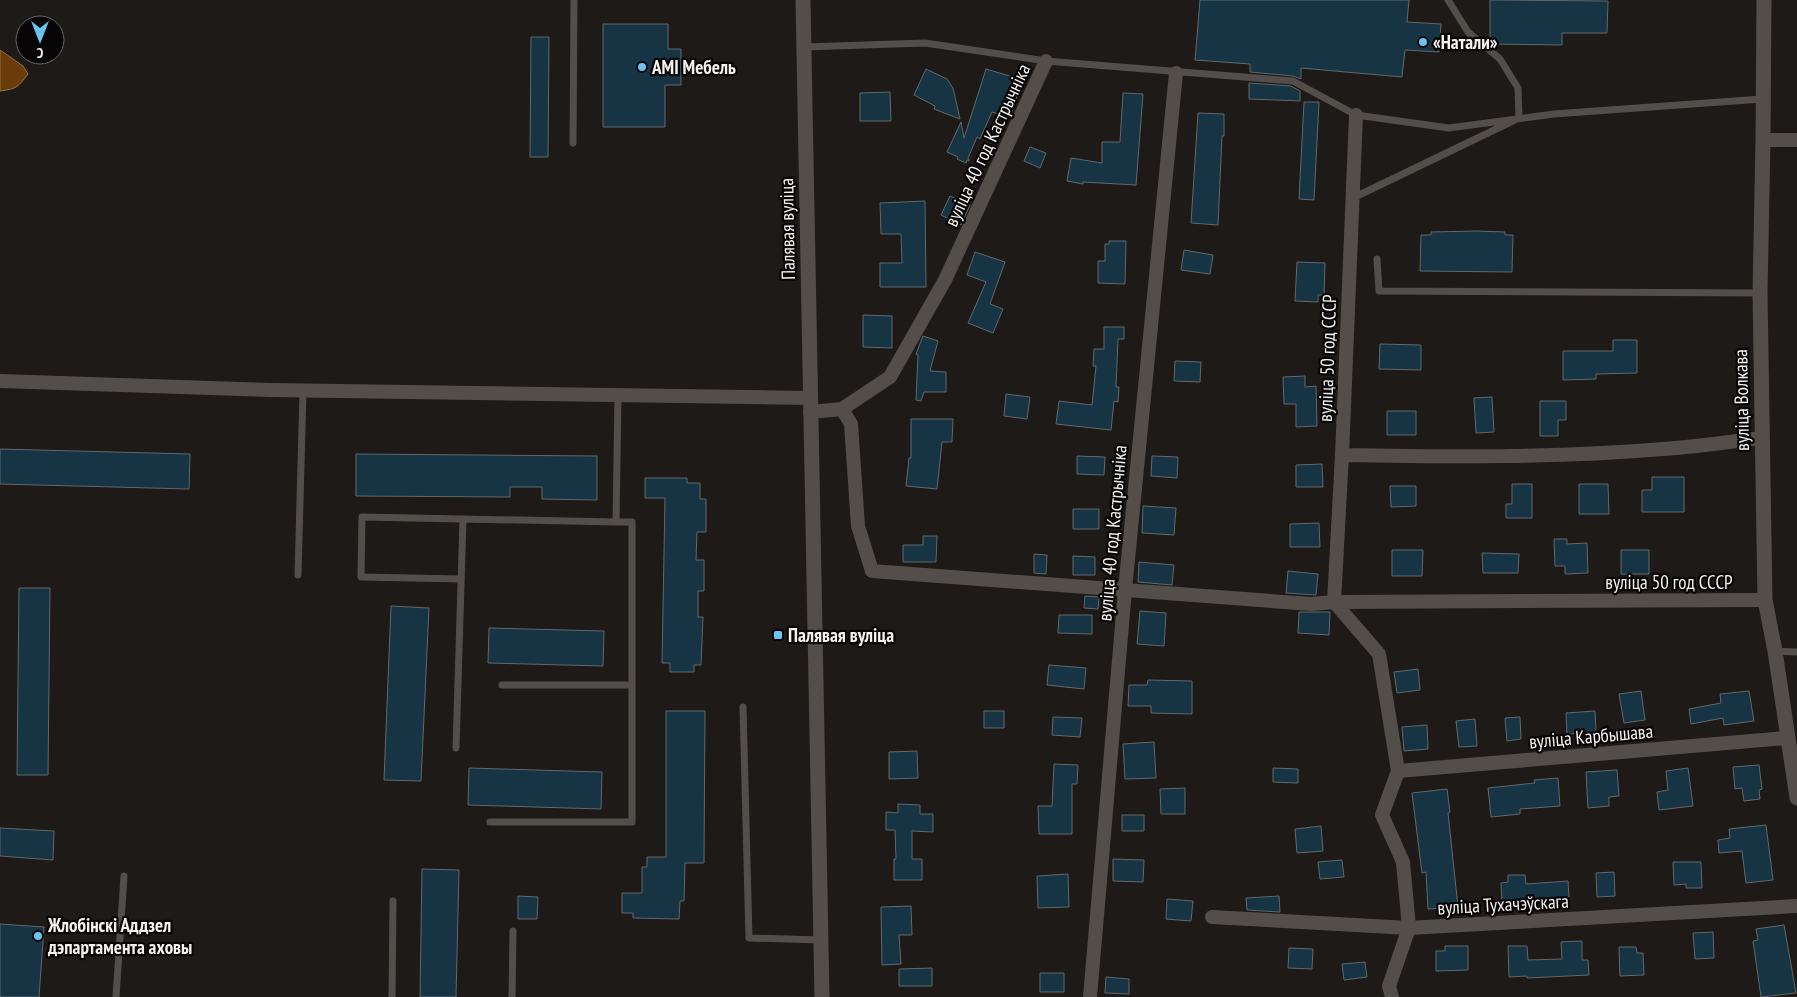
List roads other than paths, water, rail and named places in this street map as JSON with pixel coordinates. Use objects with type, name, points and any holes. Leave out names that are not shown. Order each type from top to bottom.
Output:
[{"type":"street","name":"Палявая вуліца","points":[[803,0],[822,997]]},
{"type":"street","name":"вуліца Волкава","points":[[1764,0],[1760,293],[1765,600],[1775,651],[1797,798]]},
{"type":"street","name":"вуліца 40 год Кастрычніка","points":[[0,381],[303,391],[618,396],[810,405],[842,409],[890,377],[945,280],[1046,61]]},
{"type":"street","name":"вуліца 40 год Кастрычніка","points":[[1090,997],[1125,590],[1176,73]]},
{"type":"street","name":"вуліца 50 год СССР","points":[[1356,115],[1334,602],[1765,600]]},
{"type":"street","points":[[1763,140],[1797,140]]},
{"type":"street","points":[[842,409],[852,424],[858,526],[872,571],[1311,604],[1334,602],[1379,654],[1398,771],[1382,815],[1403,862],[1409,928],[1388,986],[1392,997]]},
{"type":"street","points":[[1342,455],[1556,454],[1664,449],[1761,438]]},
{"type":"street","name":"вуліца Карбышава","points":[[1398,771],[1787,738]]},
{"type":"street","name":"вуліца Тухачэўскага","points":[[1212,917],[1409,928],[1797,906]]},
{"type":"lane","points":[[573,143],[574,0]]},
{"type":"lane","points":[[1448,0],[1468,32],[1500,59],[1518,88],[1519,118]]},
{"type":"lane","points":[[804,47],[925,43],[1046,61],[1293,81],[1356,115],[1449,128],[1554,114],[1762,99]]},
{"type":"lane","points":[[1353,198],[1519,118]]},
{"type":"lane","points":[[1377,259],[1379,291],[1760,293]]},
{"type":"lane","points":[[298,575],[303,391]]},
{"type":"lane","points":[[616,522],[618,396]]},
{"type":"lane","points":[[461,579],[361,577],[362,517],[632,522],[632,822],[490,822]]},
{"type":"lane","points":[[456,748],[463,519]]},
{"type":"lane","points":[[1775,651],[1797,652]]},
{"type":"lane","points":[[502,685],[632,685]]},
{"type":"lane","points":[[743,707],[749,938],[821,940]]},
{"type":"lane","points":[[116,997],[124,876]]},
{"type":"lane","points":[[392,997],[393,901]]},
{"type":"lane","points":[[512,997],[513,931]]},
{"type":"place","name":"«Натали»","points":[[1423,42]]},
{"type":"place","name":"AMI Мебель","points":[[642,67]]},
{"type":"place","name":"Палявая вуліца","points":[[778,635]]},
{"type":"place","name":"Жлобінскі Аддзел дэпартамента аховы","points":[[38,936]]}]
